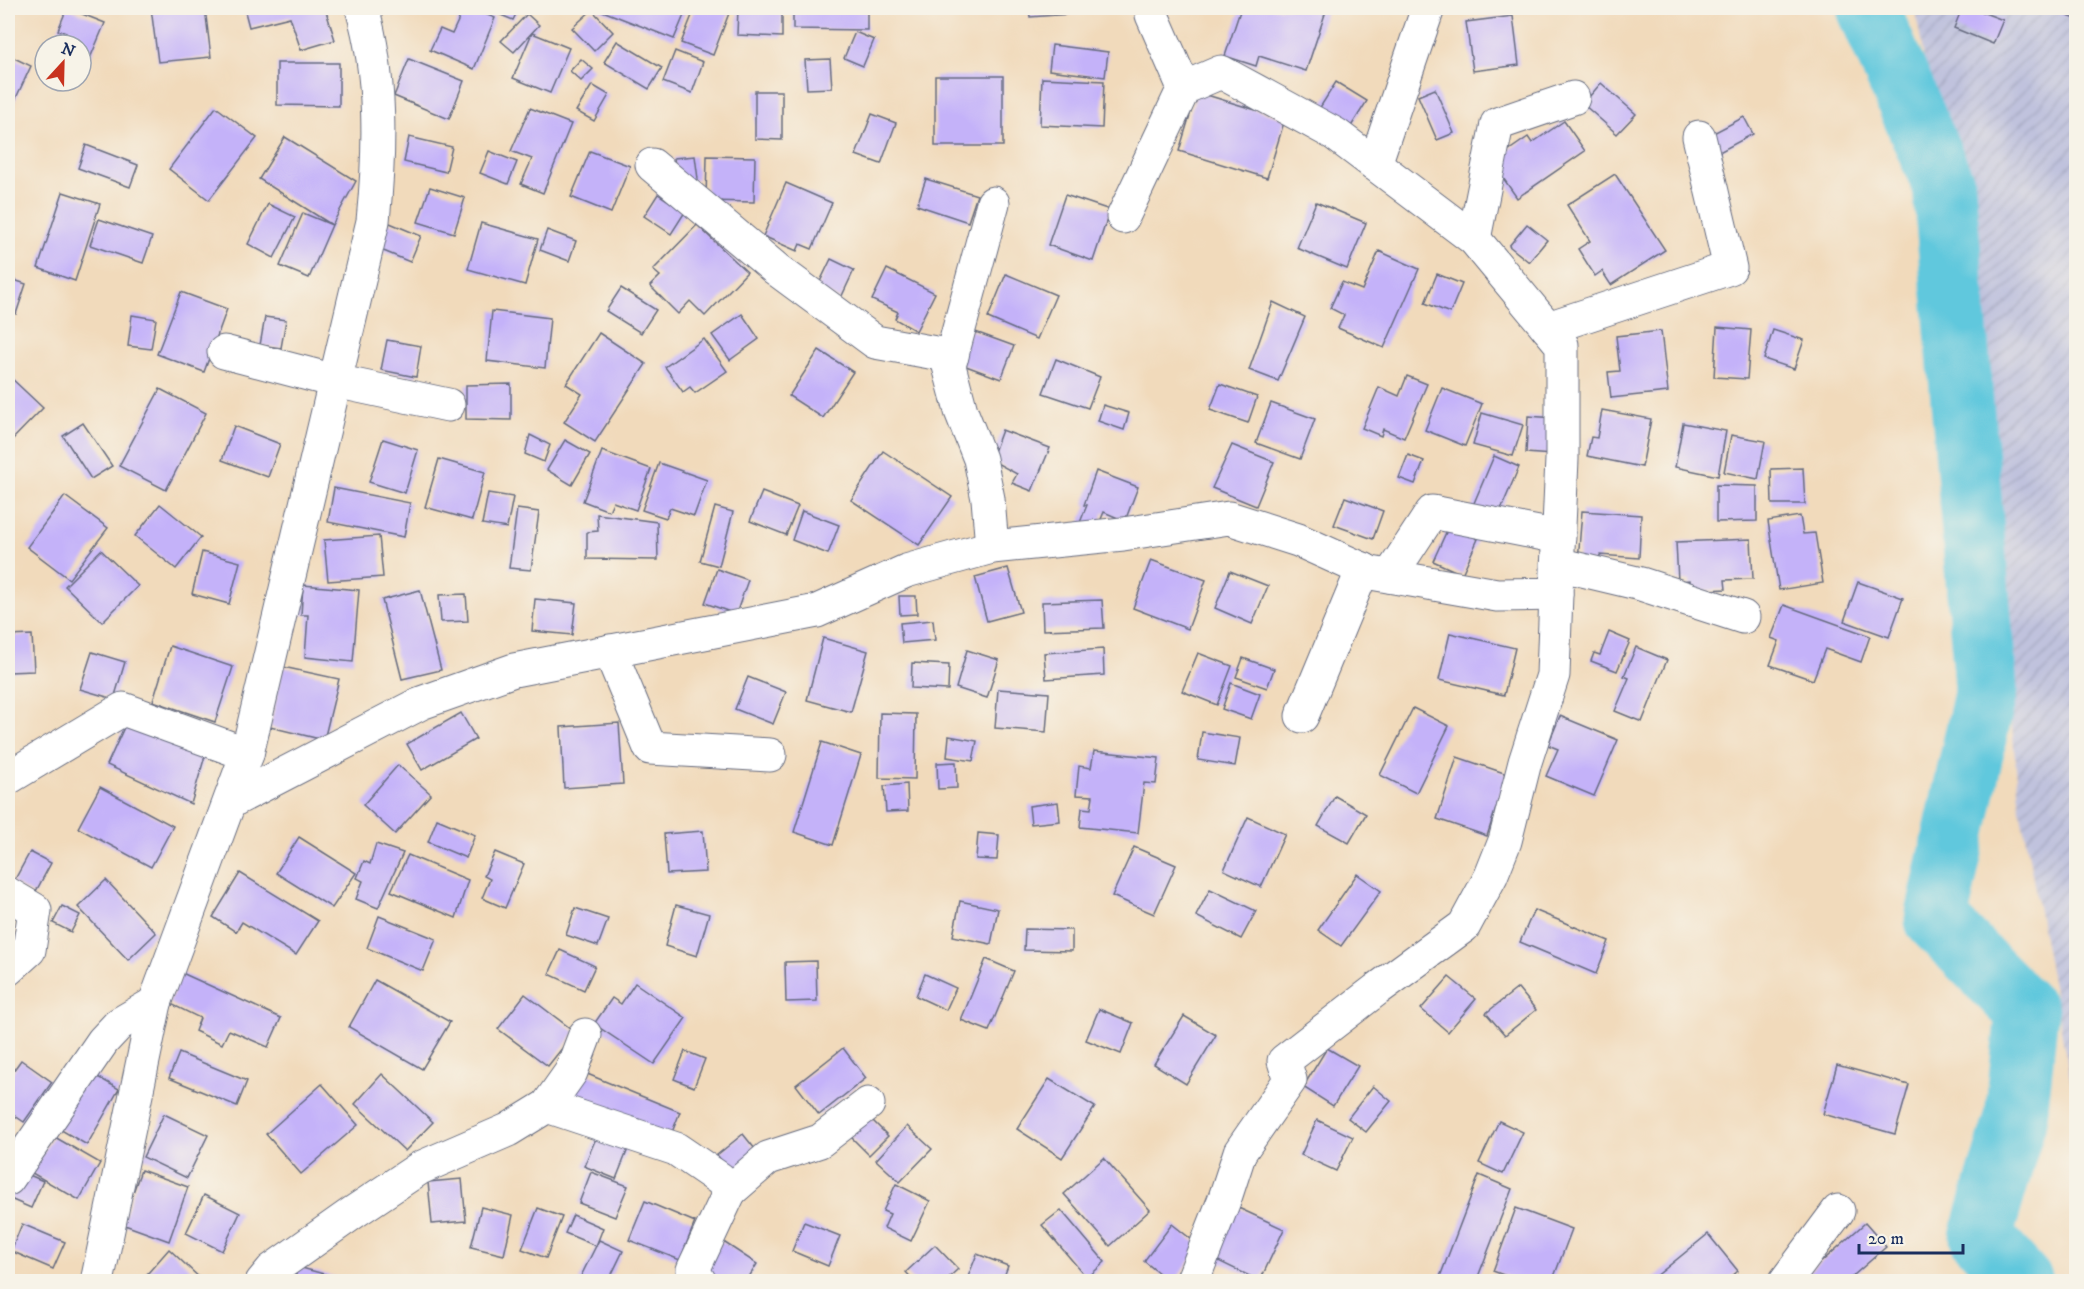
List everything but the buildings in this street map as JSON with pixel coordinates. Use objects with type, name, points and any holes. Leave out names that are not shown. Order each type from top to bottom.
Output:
[{"type":"street","points":[[97,1281],[155,1003],[247,754],[373,221],[378,164],[376,88],[367,25],[362,8]]},
{"type":"street","points":[[1152,8],[1152,15],[1184,88]]},
{"type":"street","points":[[1375,164],[1428,8]]},
{"type":"street","points":[[1123,217],[1184,88],[1221,72],[1335,134],[1474,239],[1562,345],[1562,459],[1553,675],[1525,762],[1505,841],[1491,876],[1464,926],[1284,1061],[1290,1080],[1240,1152],[1225,1198],[1192,1281]]},
{"type":"street","points":[[1474,239],[1497,124],[1573,98]]},
{"type":"street","points":[[1548,328],[1730,268],[1699,137]]},
{"type":"street","points":[[652,165],[776,268],[875,342],[952,356]]},
{"type":"street","points":[[992,547],[988,499],[981,459],[961,411],[949,366],[993,203]]},
{"type":"street","points":[[224,352],[335,381],[448,405]]},
{"type":"street","points":[[1302,716],[1376,572],[1432,512],[1557,565],[1641,584],[1743,617]]},
{"type":"street","points":[[230,802],[421,703],[514,670],[817,611],[906,571],[992,547],[1123,534],[1229,518],[1298,540],[1376,572],[1497,595],[1557,565]]},
{"type":"street","points":[[610,651],[650,748],[770,755]]},
{"type":"street","points":[[8,778],[123,709],[247,754]]},
{"type":"street","points":[[8,894],[35,910],[29,950],[8,969]]},
{"type":"street","points":[[13,1158],[103,1041],[119,1024],[155,1003]]},
{"type":"street","points":[[262,1281],[272,1270],[420,1168],[508,1130],[547,1106],[571,1072],[585,1035]]},
{"type":"street","points":[[700,1281],[693,1270],[730,1191],[768,1158],[820,1141],[868,1104]]},
{"type":"street","points":[[547,1106],[676,1149],[720,1179],[730,1191]]},
{"type":"street","points":[[1785,1281],[1838,1211]]},
{"type":"shaded area","points":[[1915,8],[2076,8],[2076,1110],[2020,809],[1975,344]]},
{"type":"waterway","points":[[1868,8],[1944,186],[1986,689],[1936,920],[2027,1012],[2016,1117],[1981,1237],[2022,1282]]}]
